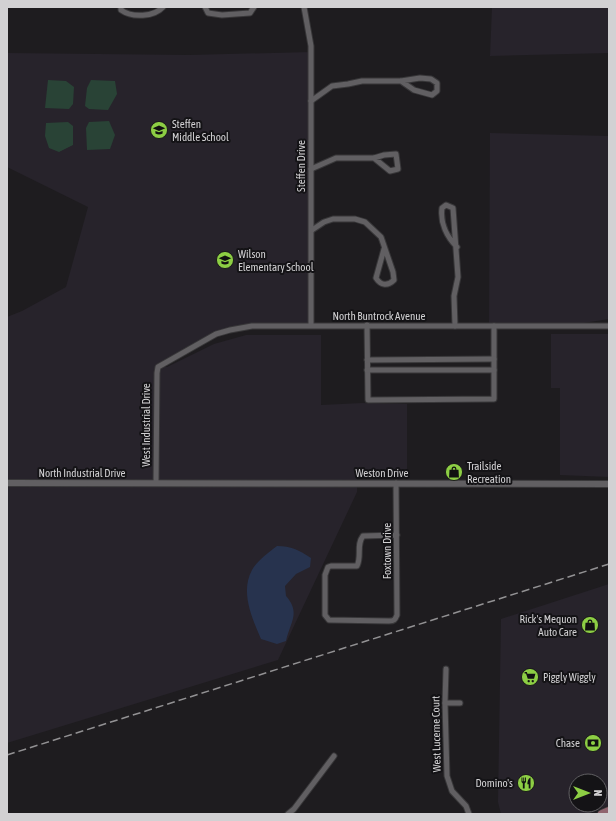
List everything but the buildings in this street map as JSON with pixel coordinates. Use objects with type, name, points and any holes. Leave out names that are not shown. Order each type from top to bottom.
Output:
[{"type":"main road","points":[[602,814],[609,811]]},
{"type":"street","points":[[121,7],[121,10],[126,14],[133,15],[154,14],[163,7]]},
{"type":"street","points":[[205,7],[208,13],[222,15],[250,12],[254,7]]},
{"type":"street","name":"Steffen Drive","points":[[304,7],[311,46],[311,325]]},
{"type":"street","points":[[311,100],[332,86],[362,82],[401,82],[420,78],[431,79],[437,83],[437,91],[432,95],[414,90],[401,82]]},
{"type":"street","points":[[311,169],[336,158],[374,158],[396,154],[398,169],[390,171],[374,158]]},
{"type":"street","points":[[455,326],[454,296],[458,278],[457,247],[453,208],[446,205],[442,208],[440,217],[450,240],[457,247]]},
{"type":"street","points":[[312,230],[324,222],[333,219],[355,219],[365,222],[381,237],[393,272],[394,280],[390,284],[379,282],[376,278],[384,249]]},
{"type":"street","points":[[367,325],[368,400],[494,399],[494,326]]},
{"type":"street","name":"North Buntrock Avenue","points":[[158,367],[216,334],[252,326],[609,326]]},
{"type":"street","points":[[367,360],[494,359]]},
{"type":"street","name":"West Industrial Drive","points":[[156,483],[156,373],[158,367]]},
{"type":"street","points":[[367,370],[494,370]]},
{"type":"street","name":"North Industrial Drive","points":[[7,483],[156,483]]},
{"type":"street","name":"Weston Drive","points":[[156,483],[609,484]]},
{"type":"street","name":"Foxtown Drive","points":[[396,483],[397,615],[396,619],[394,621],[329,620],[325,615],[325,575],[328,567],[357,566],[359,561],[359,542],[363,536],[396,536]]},
{"type":"street","name":"West Lucerne Court","points":[[446,670],[445,703],[447,776],[452,791],[466,806],[469,814]]},
{"type":"street","points":[[445,703],[460,703]]},
{"type":"street","points":[[288,814],[294,809],[334,756]]},
{"type":"shaded area","points":[[492,7],[609,7],[609,53],[490,56]]},
{"type":"shaded area","points":[[311,52],[311,325],[252,326],[216,334],[159,367],[167,367],[214,344],[246,335],[321,335],[321,405],[362,403],[407,404],[407,474],[357,475],[357,492],[278,660],[7,743],[7,317],[22,311],[66,287],[88,207],[7,167],[7,53],[189,55]]},
{"type":"shaded area","points":[[490,133],[609,136],[609,319],[565,326],[489,326]]},
{"type":"shaded area","points":[[551,334],[609,334],[609,477],[560,475],[560,388],[551,388]]},
{"type":"shaded area","points":[[609,584],[609,805],[608,773],[568,773],[568,813],[590,813],[588,814],[501,814],[498,802],[501,619]]},
{"type":"green space","points":[[48,80],[66,81],[74,87],[73,104],[69,109],[45,108]]},
{"type":"green space","points":[[91,80],[115,81],[117,94],[108,110],[89,109],[85,106],[87,88]]},
{"type":"green space","points":[[109,121],[115,135],[110,149],[87,150],[86,128],[89,122]]},
{"type":"green space","points":[[68,122],[73,126],[73,145],[59,152],[49,148],[45,136],[46,123]]},
{"type":"water","points":[[277,546],[295,549],[311,558],[310,567],[296,574],[285,586],[286,596],[293,608],[294,613],[286,641],[277,644],[261,639],[251,614],[247,596],[247,587],[254,567],[263,557]]},
{"type":"railway","points":[[7,755],[609,564]]},
{"type":"place","name":"Steffen Middle School","points":[[159,130]]},
{"type":"place","name":"Wilson Elementary School","points":[[225,260]]},
{"type":"place","name":"Trailside Recreation","points":[[454,472]]},
{"type":"place","name":"Rick's Mequon Auto Care","points":[[590,625]]},
{"type":"place","name":"Piggly Wiggly","points":[[530,677]]},
{"type":"place","name":"Chase","points":[[593,743]]},
{"type":"place","name":"Domino's","points":[[526,783]]}]
